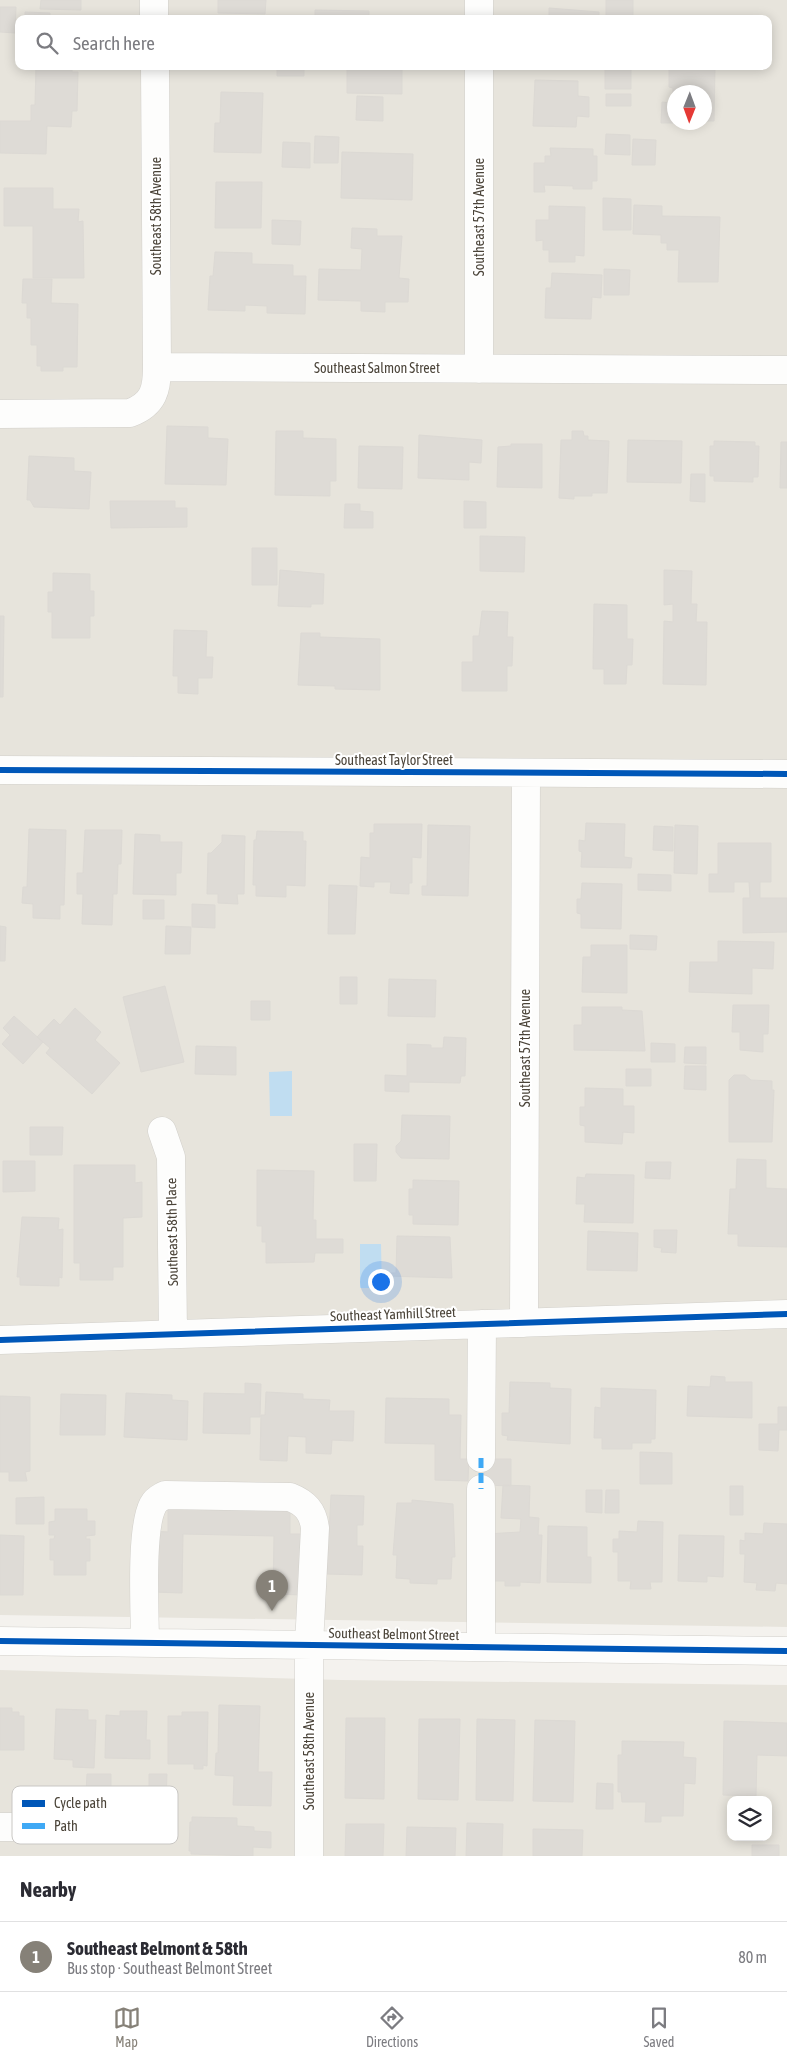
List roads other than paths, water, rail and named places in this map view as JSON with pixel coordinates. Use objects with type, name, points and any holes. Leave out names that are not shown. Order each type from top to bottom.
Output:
[{"type":"street","points":[[154,0],[154,15]]},
{"type":"street","points":[[479,0],[479,15]]},
{"type":"street","name":"Southeast 58th Avenue","points":[[155,70],[157,367]]},
{"type":"street","name":"Southeast 57th Avenue","points":[[479,70],[479,369]]},
{"type":"street","points":[[0,414],[130,413],[143,406],[155,391],[157,367]]},
{"type":"street","name":"Southeast Salmon Street","points":[[157,367],[787,370]]},
{"type":"street","name":"Southeast Taylor Street","points":[[0,770],[787,774]]},
{"type":"street","name":"Southeast 57th Avenue","points":[[524,1323],[526,773]]},
{"type":"street","name":"Southeast 58th Place","points":[[162,1131],[171,1157],[173,1334]]},
{"type":"street","name":"Southeast Yamhill Street","points":[[0,1340],[787,1314]]},
{"type":"street","points":[[481,1458],[482,1324]]},
{"type":"street","points":[[481,1489],[481,1647]]},
{"type":"street","name":"Southeast 58th Avenue","points":[[145,1643],[146,1534],[152,1506],[157,1499],[165,1495],[290,1497],[305,1504],[314,1520],[315,1528],[310,1645],[309,1856]]},
{"type":"street","name":"Southeast Belmont Street","points":[[0,1641],[787,1651]]},
{"type":"water","points":[[292,1071],[292,1116],[270,1116],[269,1072]]},
{"type":"water","points":[[360,1244],[381,1244],[382,1288],[360,1288]]},
{"type":"place","name":"Southeast Belmont & 58th","points":[[272,1611]]}]
